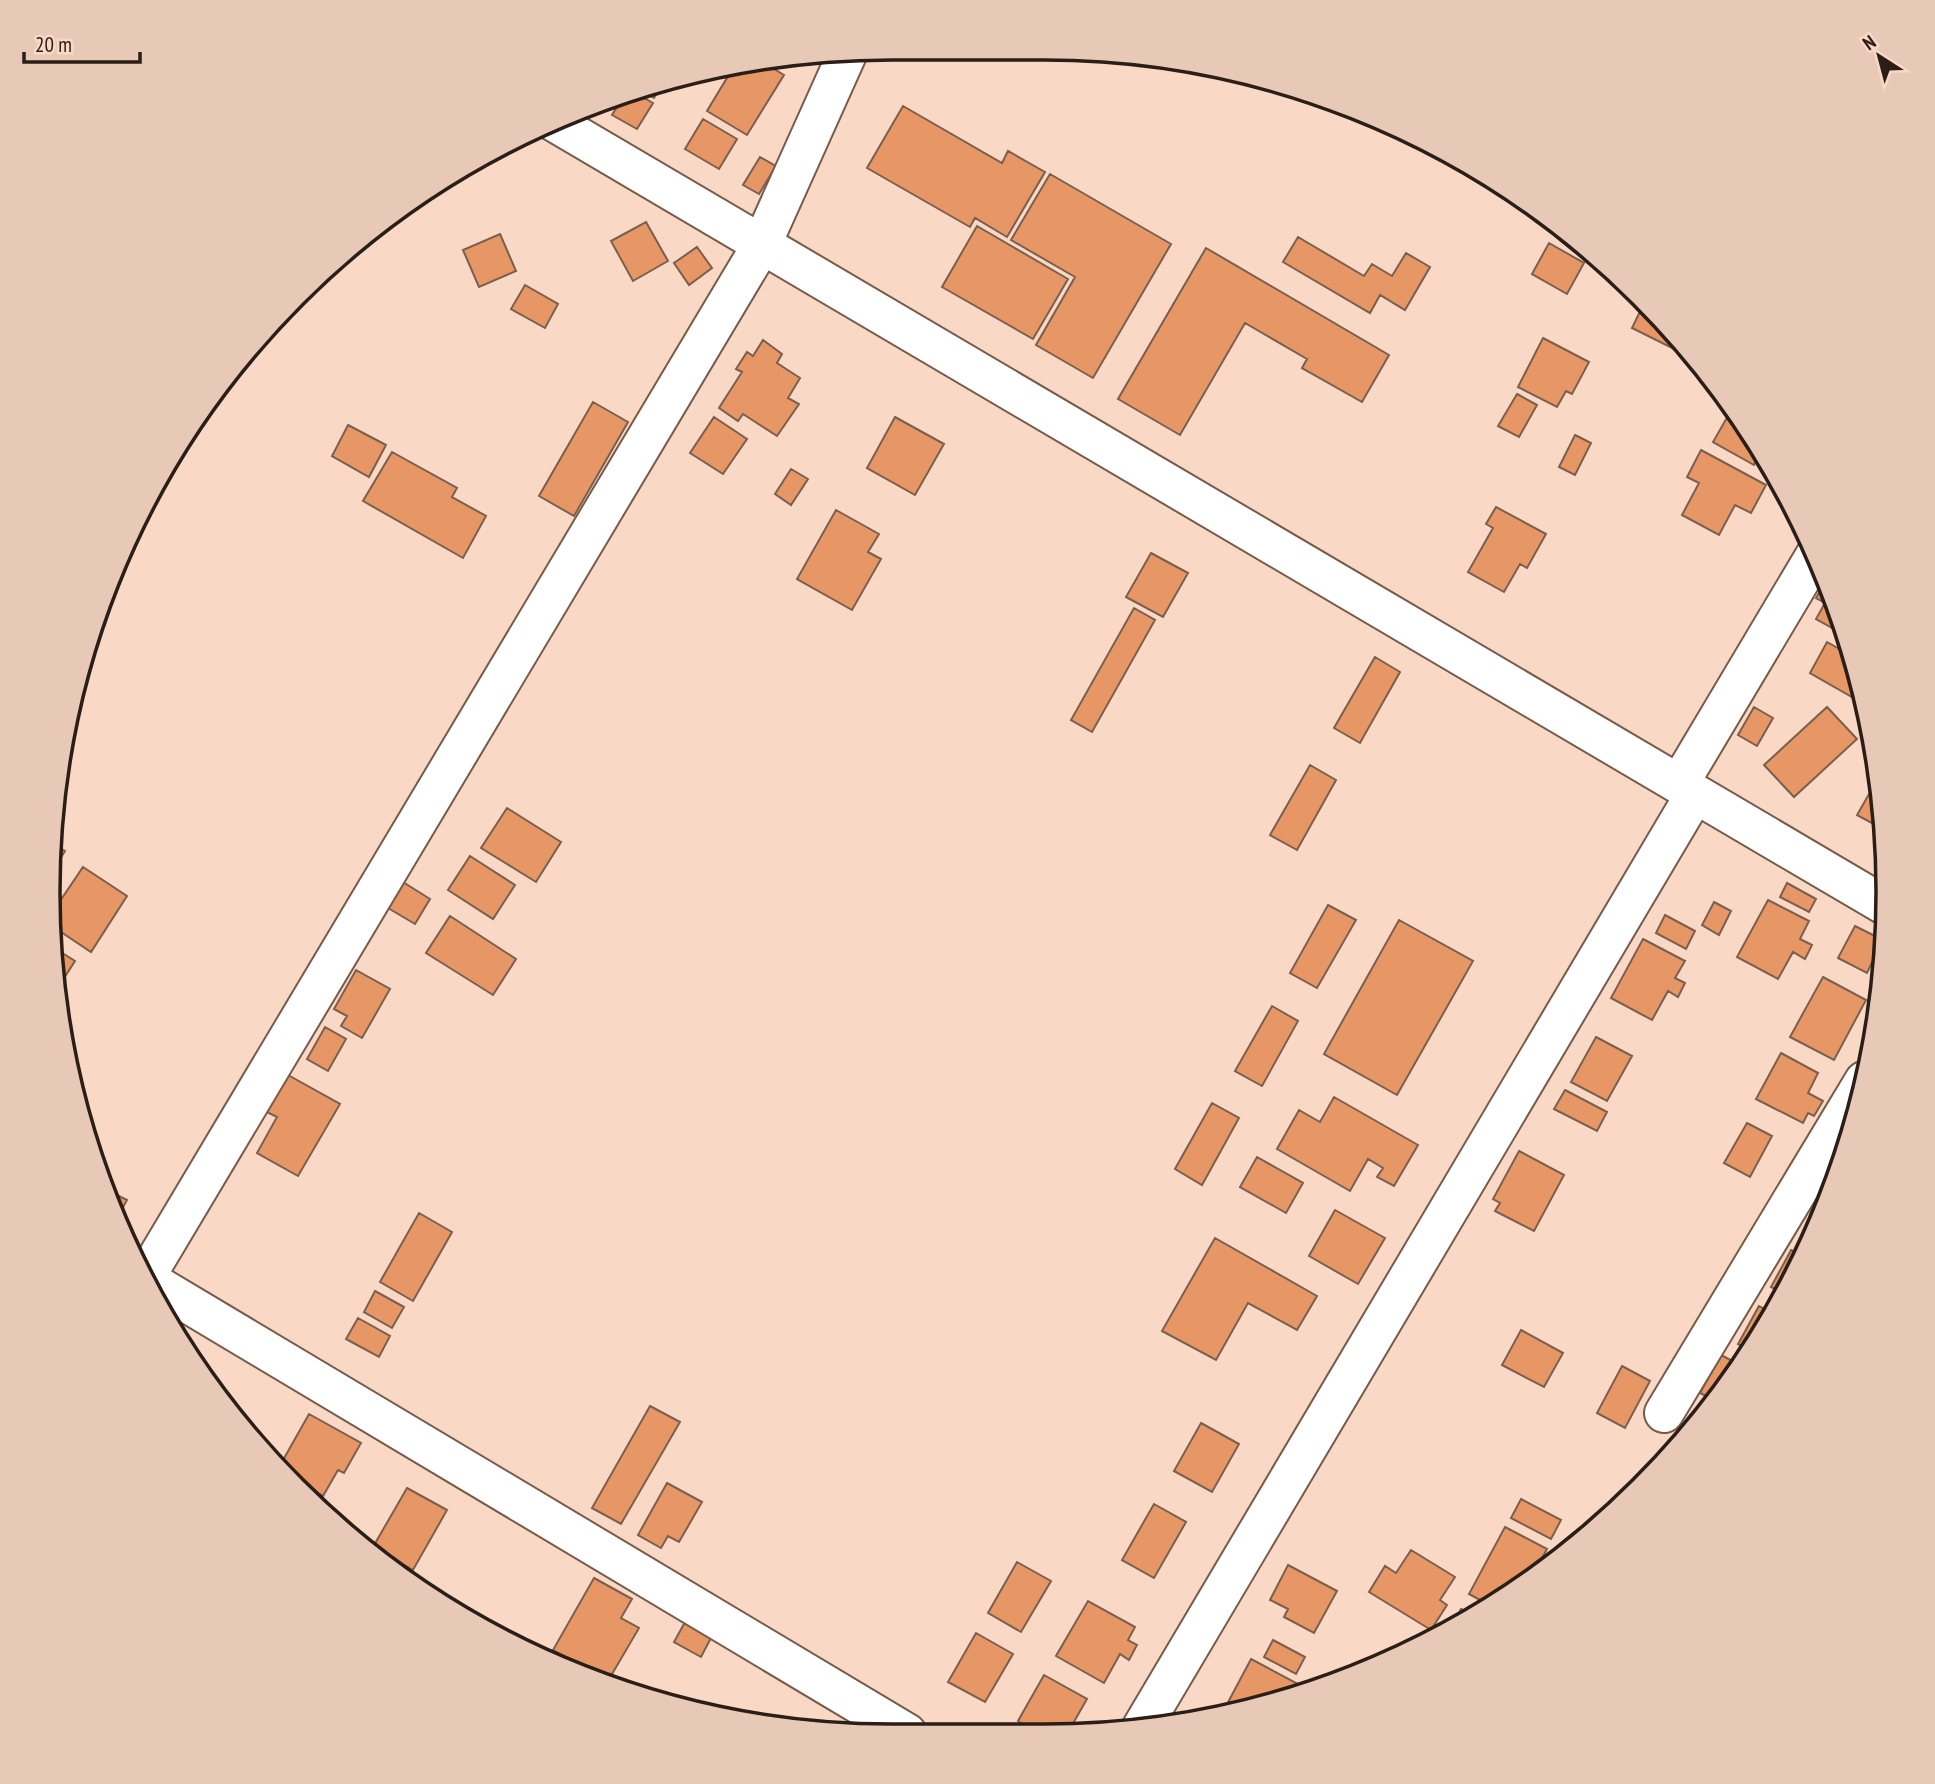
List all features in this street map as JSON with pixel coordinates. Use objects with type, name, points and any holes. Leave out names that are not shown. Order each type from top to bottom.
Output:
[{"type":"street","points":[[150,1269],[761,246],[844,61]]},
{"type":"street","points":[[563,127],[1876,900]]},
{"type":"street","points":[[1148,1717],[1687,789],[1809,567]]},
{"type":"street","points":[[1664,1413],[1846,1111]]},
{"type":"street","points":[[159,1287],[894,1725]]},
{"type":"building","points":[[773,68],[784,75],[747,135],[707,111],[729,75]]},
{"type":"building","points":[[644,98],[653,103],[637,129],[612,115],[617,106]]},
{"type":"building","points":[[903,106],[1002,163],[1008,151],[1045,172],[1007,237],[975,218],[970,227],[867,168]]},
{"type":"building","points":[[703,119],[737,139],[719,169],[685,149]]},
{"type":"building","points":[[760,157],[776,166],[759,194],[743,185]]},
{"type":"building","points":[[1050,174],[1171,244],[1093,378],[1036,345],[1075,277],[1011,240]]},
{"type":"building","points":[[646,222],[668,261],[633,281],[611,241]]},
{"type":"building","points":[[977,226],[1068,279],[1033,339],[942,287]]},
{"type":"building","points":[[500,234],[516,271],[479,287],[463,250]]},
{"type":"building","points":[[1298,237],[1364,276],[1372,264],[1392,276],[1406,253],[1430,267],[1405,310],[1380,295],[1370,313],[1283,262]]},
{"type":"building","points":[[1549,243],[1584,263],[1567,294],[1532,274]]},
{"type":"building","points":[[697,247],[712,268],[689,285],[674,263]]},
{"type":"building","points":[[1206,248],[1389,355],[1362,402],[1302,368],[1307,359],[1245,323],[1180,435],[1118,399]]},
{"type":"building","points":[[525,285],[558,304],[545,328],[511,309]]},
{"type":"building","points":[[1640,312],[1674,349],[1632,328]]},
{"type":"building","points":[[1543,338],[1589,362],[1572,394],[1566,391],[1557,407],[1518,387]]},
{"type":"building","points":[[763,340],[782,354],[777,363],[800,378],[788,398],[799,404],[777,436],[743,414],[738,421],[719,408],[742,372],[736,369],[747,352],[753,356]]},
{"type":"building","points":[[1517,394],[1537,405],[1519,437],[1498,426]]},
{"type":"building","points":[[593,402],[628,422],[574,516],[539,496]]},
{"type":"building","points":[[714,417],[747,439],[723,474],[690,453]]},
{"type":"building","points":[[895,417],[944,444],[915,495],[867,468]]},
{"type":"building","points":[[1727,418],[1755,462],[1754,465],[1713,442]]},
{"type":"building","points":[[348,425],[386,445],[369,477],[332,456]]},
{"type":"building","points":[[1575,435],[1591,443],[1575,475],[1559,467]]},
{"type":"building","points":[[1701,450],[1766,485],[1751,513],[1735,505],[1719,535],[1682,515],[1699,483],[1687,477]]},
{"type":"building","points":[[392,452],[457,488],[452,497],[486,516],[463,558],[363,501]]},
{"type":"building","points":[[791,469],[808,479],[791,505],[775,494]]},
{"type":"building","points":[[1496,507],[1546,534],[1527,568],[1520,564],[1504,592],[1468,572],[1493,528],[1486,524]]},
{"type":"building","points":[[836,510],[879,534],[868,552],[881,559],[852,610],[797,579]]},
{"type":"building","points":[[1151,553],[1188,573],[1163,617],[1126,597]]},
{"type":"building","points":[[1824,605],[1832,628],[1816,619]]},
{"type":"building","points":[[1134,608],[1155,620],[1092,732],[1071,720]]},
{"type":"building","points":[[1827,642],[1838,648],[1852,697],[1810,673]]},
{"type":"building","points":[[1375,657],[1400,672],[1360,743],[1334,728]]},
{"type":"building","points":[[1754,707],[1773,718],[1757,746],[1738,735]]},
{"type":"building","points":[[1827,707],[1857,739],[1794,797],[1764,765]]},
{"type":"building","points":[[1310,765],[1336,780],[1297,850],[1270,835]]},
{"type":"building","points":[[1869,794],[1872,823],[1857,815]]},
{"type":"building","points":[[507,808],[561,842],[536,882],[481,848]]},
{"type":"building","points":[[470,856],[515,885],[493,919],[448,890]]},
{"type":"building","points":[[83,867],[127,896],[91,952],[61,932],[60,901]]},
{"type":"building","points":[[403,882],[430,899],[415,924],[388,908]]},
{"type":"building","points":[[1787,883],[1816,899],[1809,912],[1780,897]]},
{"type":"building","points":[[1768,900],[1809,921],[1800,939],[1812,945],[1805,959],[1793,952],[1778,979],[1737,957]]},
{"type":"building","points":[[1714,902],[1731,911],[1719,935],[1702,925]]},
{"type":"building","points":[[1328,905],[1356,920],[1317,988],[1290,973]]},
{"type":"building","points":[[1665,915],[1695,931],[1686,949],[1656,933]]},
{"type":"building","points":[[450,916],[516,959],[493,995],[426,953]]},
{"type":"building","points":[[1399,920],[1473,961],[1397,1095],[1324,1054]]},
{"type":"building","points":[[1855,926],[1874,936],[1872,962],[1867,973],[1838,958]]},
{"type":"building","points":[[1643,939],[1685,961],[1675,978],[1685,983],[1678,997],[1668,991],[1652,1020],[1611,998]]},
{"type":"building","points":[[62,953],[75,961],[64,978]]},
{"type":"building","points":[[356,970],[390,989],[362,1038],[341,1026],[347,1016],[334,1009]]},
{"type":"building","points":[[1823,977],[1866,1000],[1834,1060],[1790,1037]]},
{"type":"building","points":[[1272,1006],[1298,1021],[1262,1086],[1235,1071]]},
{"type":"building","points":[[325,1027],[346,1039],[328,1071],[307,1059]]},
{"type":"building","points":[[1596,1037],[1632,1056],[1607,1101],[1571,1082]]},
{"type":"building","points":[[1781,1053],[1818,1073],[1808,1093],[1823,1101],[1814,1116],[1808,1113],[1803,1123],[1756,1099]]},
{"type":"building","points":[[288,1075],[340,1104],[298,1176],[257,1153],[277,1117],[267,1112]]},
{"type":"building","points":[[1565,1090],[1607,1112],[1597,1131],[1554,1109]]},
{"type":"building","points":[[1334,1097],[1418,1145],[1394,1186],[1377,1177],[1383,1168],[1368,1159],[1350,1191],[1277,1149],[1299,1110],[1320,1122]]},
{"type":"building","points":[[1212,1103],[1239,1118],[1202,1185],[1175,1169]]},
{"type":"building","points":[[1747,1123],[1772,1136],[1750,1177],[1724,1163]]},
{"type":"building","points":[[1519,1151],[1564,1175],[1534,1231],[1495,1211],[1500,1203],[1493,1199]]},
{"type":"building","points":[[1257,1157],[1303,1183],[1286,1213],[1240,1187]]},
{"type":"building","points":[[117,1195],[127,1200],[122,1209]]},
{"type":"building","points":[[1335,1210],[1385,1238],[1358,1284],[1309,1256]]},
{"type":"building","points":[[419,1213],[452,1232],[413,1301],[380,1282]]},
{"type":"building","points":[[1215,1238],[1317,1296],[1297,1330],[1248,1303],[1216,1360],[1162,1331]]},
{"type":"building","points":[[1791,1250],[1794,1252],[1774,1289],[1771,1287]]},
{"type":"building","points":[[375,1291],[404,1307],[392,1328],[364,1312]]},
{"type":"building","points":[[1759,1306],[1764,1309],[1741,1346],[1738,1344]]},
{"type":"building","points":[[358,1318],[390,1336],[379,1357],[346,1339]]},
{"type":"building","points":[[1521,1330],[1563,1353],[1544,1387],[1502,1365]]},
{"type":"building","points":[[1721,1355],[1731,1360],[1705,1396],[1700,1393]]},
{"type":"building","points":[[1622,1366],[1650,1381],[1625,1428],[1597,1413]]},
{"type":"building","points":[[650,1406],[680,1422],[621,1524],[592,1508]]},
{"type":"building","points":[[309,1414],[361,1443],[344,1473],[338,1470],[323,1496],[312,1490],[283,1460]]},
{"type":"building","points":[[1201,1423],[1239,1444],[1212,1492],[1174,1471]]},
{"type":"building","points":[[667,1483],[702,1502],[679,1542],[668,1536],[661,1548],[638,1535]]},
{"type":"building","points":[[407,1488],[447,1510],[413,1570],[375,1544]]},
{"type":"building","points":[[1521,1499],[1561,1520],[1551,1539],[1511,1518]]},
{"type":"building","points":[[1154,1504],[1186,1522],[1154,1578],[1122,1560]]},
{"type":"building","points":[[1505,1527],[1547,1549],[1542,1558],[1480,1600],[1469,1594]]},
{"type":"building","points":[[1411,1550],[1455,1577],[1440,1600],[1447,1605],[1433,1627],[1429,1629],[1369,1592],[1385,1566],[1396,1573]]},
{"type":"building","points":[[1017,1562],[1051,1581],[1021,1632],[988,1613]]},
{"type":"building","points":[[1288,1565],[1337,1591],[1314,1633],[1284,1617],[1288,1609],[1270,1600]]},
{"type":"building","points":[[594,1578],[632,1599],[621,1618],[639,1628],[611,1675],[573,1661],[553,1650]]},
{"type":"building","points":[[1088,1601],[1135,1627],[1128,1640],[1137,1645],[1129,1660],[1120,1654],[1104,1683],[1056,1656]]},
{"type":"building","points":[[685,1622],[712,1636],[701,1657],[674,1642]]},
{"type":"building","points":[[976,1633],[1013,1654],[985,1702],[948,1682]]},
{"type":"building","points":[[1273,1640],[1305,1657],[1296,1674],[1264,1657]]},
{"type":"building","points":[[1251,1659],[1298,1684],[1258,1696],[1227,1704]]},
{"type":"building","points":[[1044,1675],[1087,1699],[1073,1724],[1025,1725],[1018,1721]]}]
